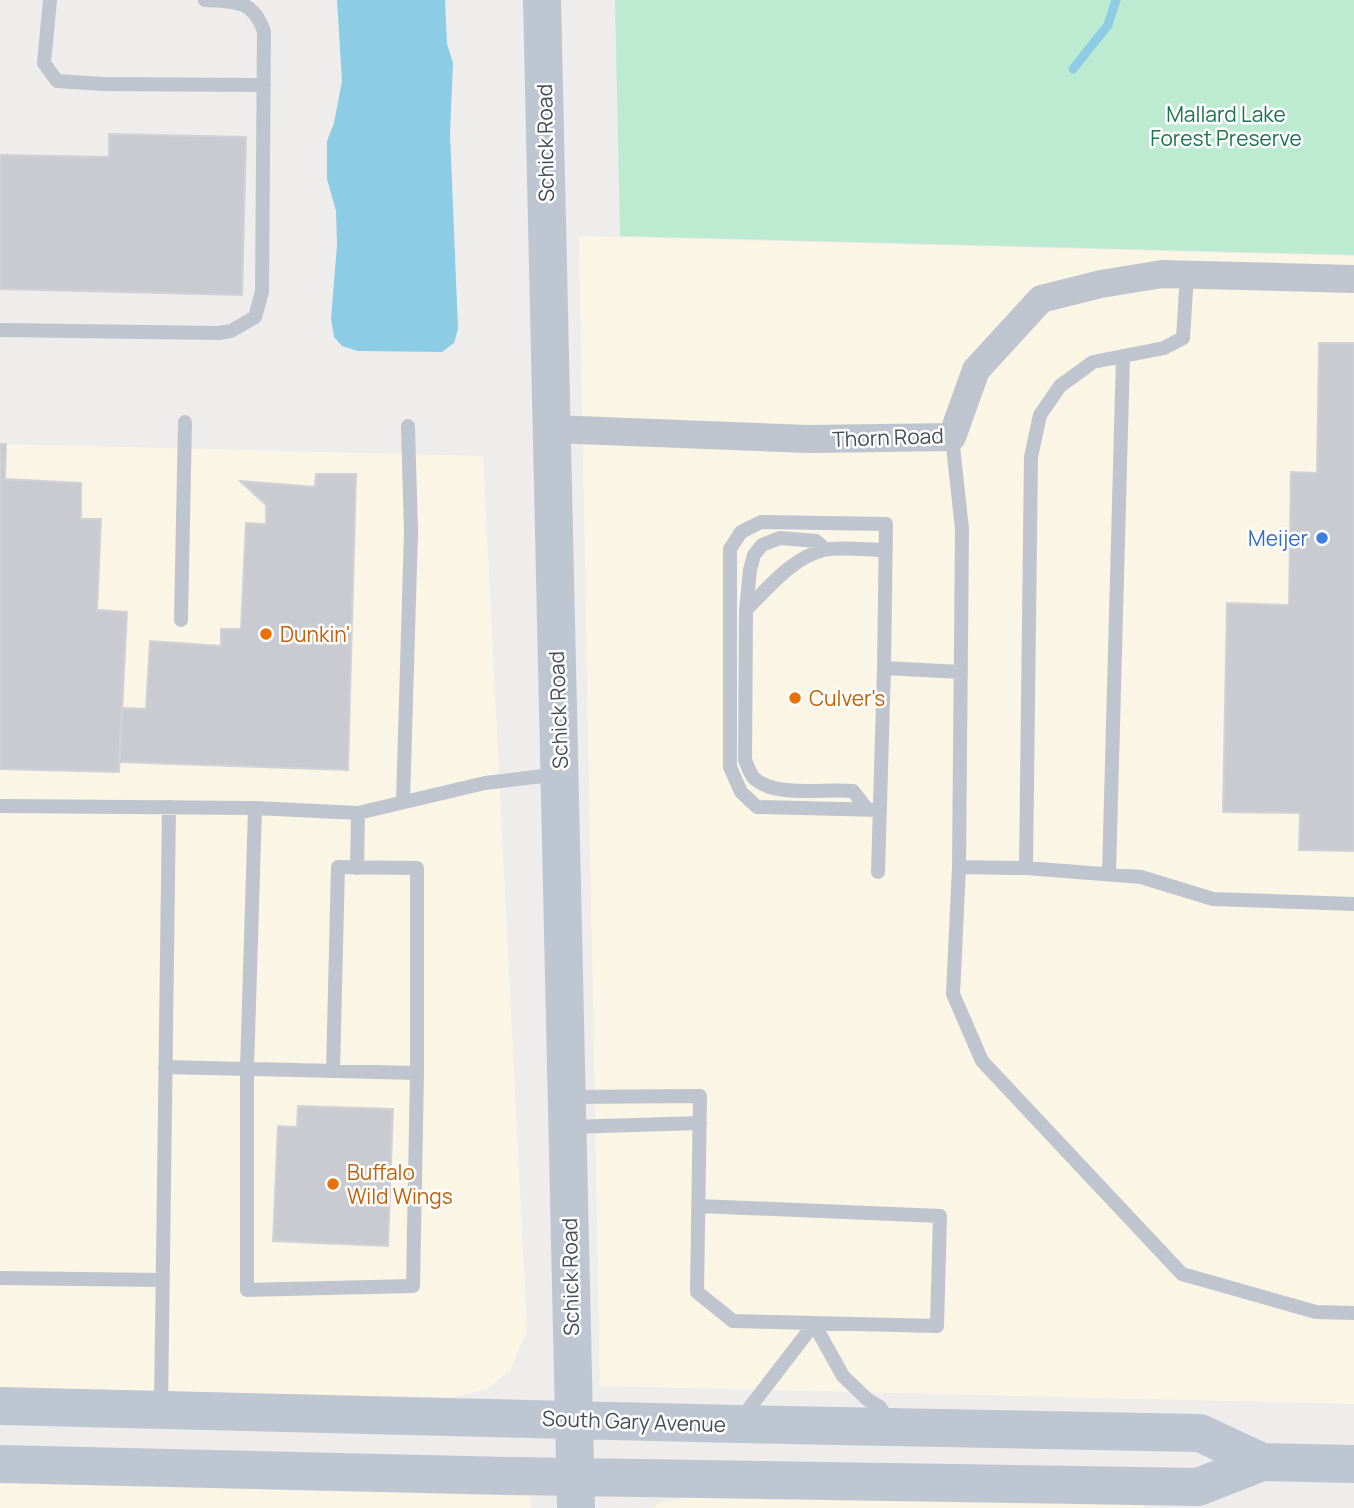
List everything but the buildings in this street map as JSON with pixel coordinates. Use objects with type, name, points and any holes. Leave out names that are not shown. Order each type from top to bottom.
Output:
[{"type":"main road","name":"Schick Road","points":[[542,0],[575,1493]]},
{"type":"main road","name":"South Gary Avenue","points":[[0,1406],[1200,1433],[1262,1462]]},
{"type":"main road","name":"South Gary Avenue","points":[[0,1465],[575,1493],[1117,1497],[1198,1487],[1262,1462],[1354,1464]]},
{"type":"street","name":"Thorn Road","points":[[552,429],[810,439],[952,437],[976,370],[1041,299],[1101,284],[1162,274],[1354,279]]},
{"type":"lane","points":[[50,0],[44,63],[57,81],[103,84],[264,85]]},
{"type":"lane","points":[[0,330],[218,333],[231,331],[255,317],[262,292],[264,32],[261,20],[253,9],[243,2],[205,0]]},
{"type":"lane","points":[[1026,868],[1031,457],[1040,415],[1060,386],[1093,362],[1164,348],[1183,338],[1187,274]]},
{"type":"lane","points":[[1109,873],[1123,356]]},
{"type":"lane","points":[[181,620],[185,422]]},
{"type":"lane","points":[[403,802],[411,532],[408,426]]},
{"type":"lane","points":[[952,437],[962,529],[959,867],[953,994],[982,1061],[1182,1274],[1317,1312],[1354,1313]]},
{"type":"lane","points":[[873,810],[757,807],[741,792],[730,767],[730,549],[741,532],[761,522],[886,524],[884,668],[873,810],[878,872]]},
{"type":"lane","points":[[825,549],[816,541],[780,538],[762,545],[754,555],[746,610],[745,760],[753,778],[765,786],[797,791],[853,791],[873,810]]},
{"type":"lane","points":[[746,610],[786,571],[825,549],[886,550]]},
{"type":"lane","points":[[884,668],[961,672]]},
{"type":"lane","points":[[0,806],[255,808],[358,813],[485,783],[560,774]]},
{"type":"lane","points":[[161,1409],[169,807]]},
{"type":"lane","points":[[255,808],[247,1069],[247,1290],[413,1286],[417,868],[338,867],[333,1071]]},
{"type":"lane","points":[[357,868],[358,813]]},
{"type":"lane","points":[[959,867],[1026,868],[1141,877],[1213,899],[1354,904]]},
{"type":"lane","points":[[165,1066],[417,1073]]},
{"type":"lane","points":[[567,1112],[700,1096],[697,1292],[733,1321],[937,1326],[940,1216],[699,1206]]},
{"type":"lane","points":[[567,1112],[700,1123]]},
{"type":"lane","points":[[0,1278],[162,1280]]},
{"type":"lane","points":[[737,1424],[814,1324]]},
{"type":"lane","points":[[814,1324],[843,1376],[868,1400],[880,1407],[891,1426]]},
{"type":"shaded area","points":[[579,236],[1354,256],[1354,1404],[600,1386]]},
{"type":"shaded area","points":[[0,444],[483,456],[527,1330],[510,1371],[487,1389],[450,1398],[0,1388]]},
{"type":"shaded area","points":[[0,1483],[530,1496],[531,1508],[0,1508]]},
{"type":"shaded area","points":[[689,1497],[1144,1504],[1144,1508],[653,1508],[659,1503]]},
{"type":"green space","name":"Mallard Lake Forest Preserve","points":[[615,0],[1354,0],[1354,255],[620,236]]},
{"type":"water","points":[[337,0],[445,0],[447,44],[453,63],[450,133],[458,329],[454,343],[442,352],[358,351],[342,346],[334,337],[331,319],[337,245],[336,211],[327,179],[327,141],[334,123],[342,81]]},
{"type":"waterway","points":[[1073,69],[1108,25],[1116,0]]},
{"type":"place","name":"Meijer","points":[[1322,538]]},
{"type":"place","name":"Dunkin'","points":[[266,634]]},
{"type":"place","name":"Culver's","points":[[795,698]]},
{"type":"place","name":"Buffalo Wild Wings","points":[[333,1184]]}]
